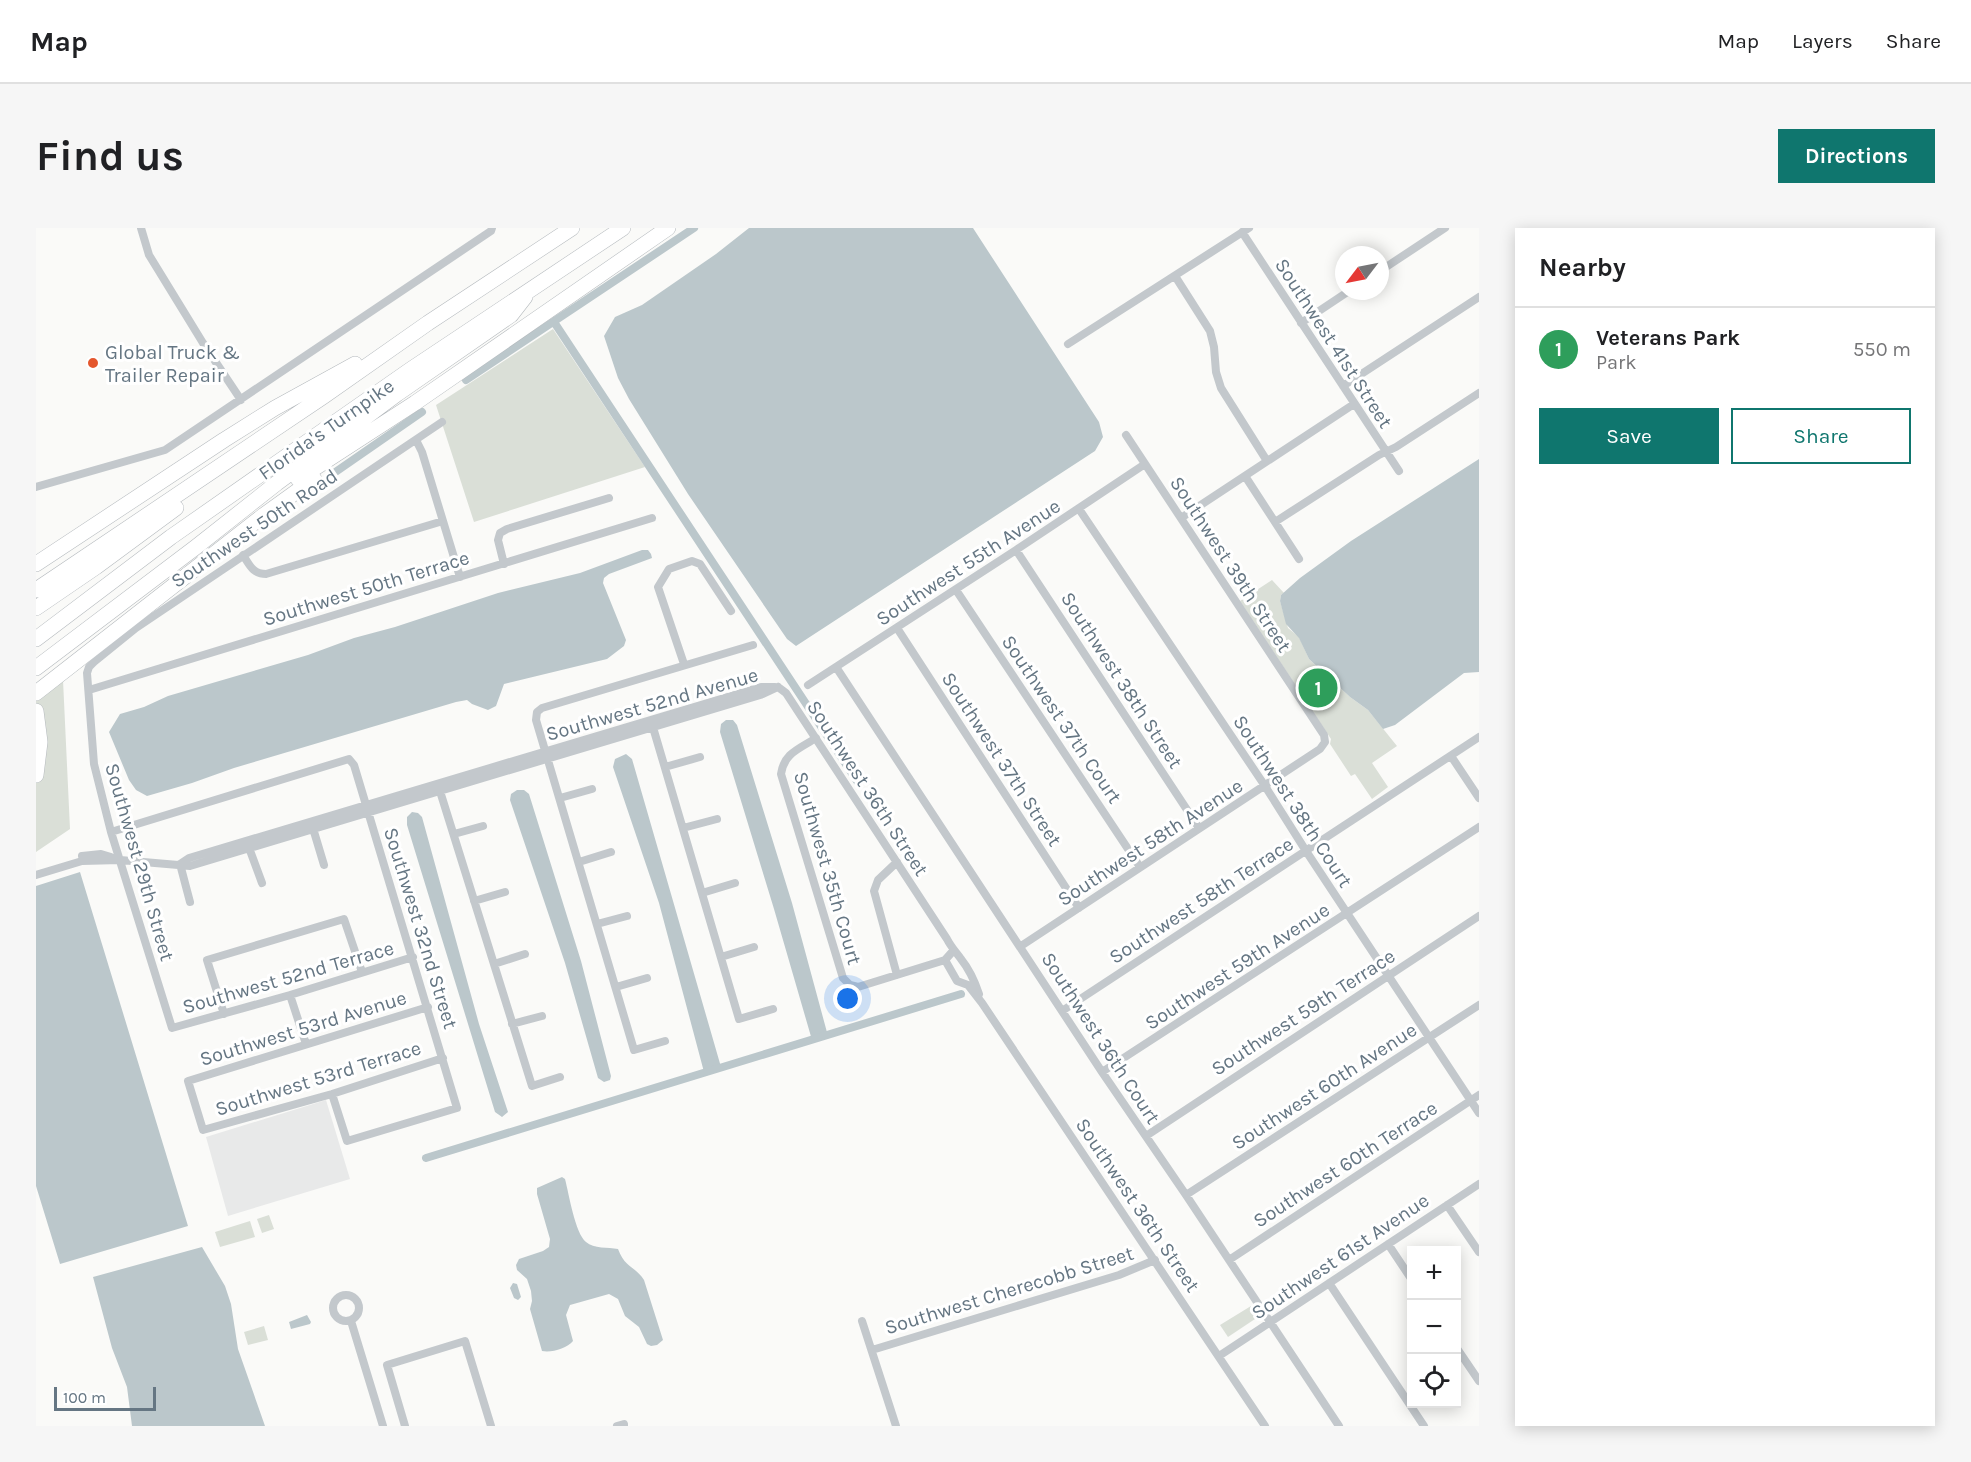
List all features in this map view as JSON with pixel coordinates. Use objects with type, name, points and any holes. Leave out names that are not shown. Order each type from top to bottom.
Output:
[{"type":"highway","name":"Florida's Turnpike","points":[[36,590],[428,323],[572,228]]},
{"type":"highway","name":"Florida's Turnpike","points":[[36,639],[171,537],[410,370],[622,228]]},
{"type":"highway","points":[[196,547],[415,403],[668,228]]},
{"type":"highway","points":[[36,668],[388,400],[511,315],[535,285]]},
{"type":"highway","points":[[36,564],[192,460],[275,408],[428,323]]},
{"type":"highway","points":[[36,693],[256,521],[415,403]]},
{"type":"highway","points":[[36,608],[179,505],[219,467]]},
{"type":"highway","points":[[36,620],[135,554],[171,537]]},
{"type":"highway","points":[[36,711],[40,742],[36,775]]},
{"type":"street","points":[[141,228],[149,255],[241,400]]},
{"type":"street","points":[[1389,265],[1445,228]]},
{"type":"street","points":[[36,487],[165,450],[491,229]]},
{"type":"street","points":[[1068,344],[1245,230]]},
{"type":"street","name":"Southwest 41st Street","points":[[1245,230],[1301,323],[1399,471]]},
{"type":"street","points":[[1175,276],[1210,332],[1216,372],[1221,388],[1267,461]]},
{"type":"street","points":[[1343,386],[1479,297]]},
{"type":"street","points":[[1301,323],[1336,300]]},
{"type":"street","points":[[1275,522],[1479,393]]},
{"type":"street","points":[[1181,518],[1354,404]]},
{"type":"street","name":"Southwest 50th Road","points":[[88,667],[136,628],[442,422]]},
{"type":"street","name":"Southwest 39th Street","points":[[1126,435],[1324,735],[1325,742]]},
{"type":"street","points":[[416,440],[422,452],[460,577]]},
{"type":"street","name":"Southwest 55th Avenue","points":[[808,685],[1145,464]]},
{"type":"street","points":[[1245,476],[1299,560]]},
{"type":"street","points":[[504,564],[498,540],[500,533],[609,498]]},
{"type":"street","name":"Southwest 38th Court","points":[[1079,509],[1265,786],[1305,851],[1479,1113]]},
{"type":"street","name":"Southwest 50th Terrace","points":[[89,690],[652,518]]},
{"type":"street","points":[[243,555],[252,570],[258,574],[266,574],[443,521]]},
{"type":"street","name":"Southwest 38th Street","points":[[1016,550],[1199,828]]},
{"type":"street","points":[[684,664],[658,587],[669,569],[693,561],[700,564],[731,611]]},
{"type":"street","name":"Southwest 37th Court","points":[[956,590],[1140,867]]},
{"type":"street","name":"Southwest 37th Street","points":[[897,628],[1079,908]]},
{"type":"street","points":[[665,1041],[634,1050],[536,720],[537,712],[542,708],[753,645]]},
{"type":"street","name":"Southwest 29th Street","points":[[88,667],[94,765],[111,832],[172,1028]]},
{"type":"street","name":"Southwest 36th Court","points":[[836,667],[1102,1072],[1339,1426]]},
{"type":"street","name":"Southwest 52nd Avenue","points":[[120,860],[180,864],[189,858],[248,845],[652,724],[762,687],[778,687]]},
{"type":"street","name":"Southwest 36th Street","points":[[778,687],[786,693],[953,951],[961,959],[974,981],[982,1003]]},
{"type":"street","points":[[652,724],[739,1019],[773,1009]]},
{"type":"street","name":"Southwest 58th Terrace","points":[[1062,1011],[1479,737]]},
{"type":"street","name":"Southwest 35th Court","points":[[816,738],[787,756],[782,764],[781,774],[843,978],[850,985],[858,987],[897,975]]},
{"type":"street","name":"Southwest 58th Avenue","points":[[1021,946],[1265,786],[1320,749],[1325,742]]},
{"type":"street","points":[[1451,756],[1479,798]]},
{"type":"street","points":[[665,767],[700,757]]},
{"type":"street","name":"Southwest 32nd Street","points":[[111,832],[349,759],[354,765],[457,1108],[347,1141],[332,1094]]},
{"type":"street","points":[[439,788],[532,1086],[560,1077]]},
{"type":"street","points":[[560,798],[592,789]]},
{"type":"street","points":[[683,828],[717,819]]},
{"type":"street","points":[[312,826],[324,865]]},
{"type":"street","points":[[454,834],[483,826]]},
{"type":"street","name":"Southwest 59th Avenue","points":[[1102,1072],[1479,827]]},
{"type":"street","points":[[248,845],[262,883]]},
{"type":"street","points":[[579,861],[611,852]]},
{"type":"street","points":[[36,869],[83,856],[101,854],[120,860]]},
{"type":"street","points":[[36,874],[62,866],[104,864],[120,860]]},
{"type":"street","points":[[897,862],[878,880],[874,891],[897,975],[945,960],[953,951]]},
{"type":"street","points":[[180,864],[190,902]]},
{"type":"street","points":[[702,893],[735,883]]},
{"type":"street","points":[[474,901],[505,892]]},
{"type":"street","points":[[597,924],[627,916]]},
{"type":"street","name":"Southwest 59th Terrace","points":[[1146,1136],[1479,916]]},
{"type":"street","points":[[224,1014],[207,960],[344,919],[362,972]]},
{"type":"street","points":[[721,957],[754,947]]},
{"type":"street","points":[[494,964],[525,954]]},
{"type":"street","name":"Southwest 52nd Terrace","points":[[172,1028],[413,957]]},
{"type":"street","name":"Southwest 36th Street","points":[[945,960],[957,981],[968,985],[982,1003],[1265,1426]]},
{"type":"street","points":[[950,969],[958,967],[967,970]]},
{"type":"street","points":[[616,987],[647,978]]},
{"type":"street","points":[[290,995],[306,1044]]},
{"type":"street","name":"Southwest 60th Avenue","points":[[1186,1195],[1479,1005]]},
{"type":"street","name":"Southwest 53rd Avenue","points":[[203,1130],[188,1081],[428,1007]]},
{"type":"street","points":[[512,1024],[542,1017]]},
{"type":"street","name":"Southwest 53rd Terrace","points":[[203,1130],[332,1094],[443,1058]]},
{"type":"street","name":"Southwest 60th Terrace","points":[[1229,1260],[1479,1095]]},
{"type":"street","name":"Southwest 61st Avenue","points":[[1219,1356],[1479,1184]]},
{"type":"street","points":[[1447,1205],[1479,1252]]},
{"type":"street","points":[[1388,1244],[1407,1272]]},
{"type":"street","name":"Southwest Cherecobb Street","points":[[872,1350],[1119,1275],[1155,1260]]},
{"type":"street","points":[[1329,1283],[1424,1426]]},
{"type":"street","points":[[351,1321],[383,1426]]},
{"type":"street","points":[[862,1321],[896,1426]]},
{"type":"street","points":[[405,1426],[387,1365],[465,1341],[491,1426]]},
{"type":"street","points":[[1461,1354],[1479,1381]]},
{"type":"street","points":[[617,1426],[624,1424],[624,1426]]},
{"type":"shaded area","points":[[749,228],[973,228],[1099,422],[1103,437],[1095,451],[796,646],[787,639],[688,494],[629,399],[618,378],[604,336],[615,317],[642,305],[716,254]]},
{"type":"shaded area","points":[[553,329],[645,467],[474,522],[436,405]]},
{"type":"shaded area","points":[[1479,459],[1479,672],[1464,673],[1395,725],[1383,729],[1368,710],[1350,697],[1309,659],[1299,638],[1286,624],[1280,601],[1281,595],[1300,578],[1351,541]]},
{"type":"shaded area","points":[[642,550],[648,550],[652,558],[609,574],[604,578],[603,583],[626,640],[624,646],[607,659],[504,684],[496,706],[488,710],[467,700],[456,702],[147,796],[136,790],[129,780],[109,732],[120,714],[144,707],[168,696],[308,655],[354,638],[498,593],[580,573]]},
{"type":"shaded area","points":[[1272,580],[1284,593],[1280,601],[1288,628],[1299,637],[1309,659],[1350,697],[1368,710],[1397,746],[1372,763],[1388,787],[1372,799],[1355,774],[1351,776],[1330,744],[1331,739],[1240,601]]},
{"type":"shaded area","points":[[63,680],[70,829],[36,852],[36,699]]},
{"type":"shaded area","points":[[726,720],[733,720],[737,725],[792,903],[828,1036],[812,1040],[720,732],[721,724]]},
{"type":"shaded area","points":[[626,754],[632,759],[721,1067],[704,1072],[659,903],[613,767],[615,759]]},
{"type":"shaded area","points":[[517,790],[524,790],[529,794],[581,961],[611,1076],[610,1080],[604,1082],[598,1078],[565,963],[510,800],[511,794]]},
{"type":"shaded area","points":[[412,812],[422,817],[479,1024],[508,1112],[502,1117],[495,1112],[407,825],[407,817]]},
{"type":"shaded area","points":[[80,872],[188,1226],[60,1264],[36,1186],[36,886]]},
{"type":"shaded area","points":[[326,1100],[350,1179],[228,1216],[206,1137]]},
{"type":"shaded area","points":[[562,1177],[565,1179],[582,1237],[593,1246],[618,1249],[624,1260],[644,1280],[663,1340],[657,1345],[647,1344],[639,1327],[625,1316],[618,1299],[609,1294],[570,1305],[566,1315],[573,1341],[559,1349],[542,1351],[530,1309],[531,1291],[527,1279],[517,1270],[516,1265],[519,1259],[549,1247],[550,1239],[537,1188]]},
{"type":"shaded area","points":[[269,1215],[274,1229],[262,1233],[257,1219]]},
{"type":"shaded area","points":[[250,1221],[255,1237],[220,1247],[215,1232]]},
{"type":"shaded area","points":[[202,1247],[225,1286],[231,1304],[238,1349],[265,1426],[132,1426],[127,1387],[112,1348],[93,1277]]},
{"type":"shaded area","points":[[513,1283],[517,1284],[521,1297],[518,1300],[514,1298],[510,1288]]},
{"type":"shaded area","points":[[1251,1306],[1258,1317],[1228,1337],[1220,1325]]},
{"type":"shaded area","points":[[307,1315],[310,1324],[291,1329],[289,1322]]},
{"type":"shaded area","points":[[264,1326],[268,1340],[248,1345],[244,1332]]},
{"type":"waterway","points":[[466,380],[694,228]]},
{"type":"waterway","points":[[554,322],[857,781]]},
{"type":"waterway","points":[[334,473],[422,412]]},
{"type":"waterway","points":[[426,1158],[961,994]]},
{"type":"place","name":"Global Truck & Trailer Repair","points":[[93,363]]},
{"type":"place","name":"Veterans Park","points":[[1318,688]]}]
